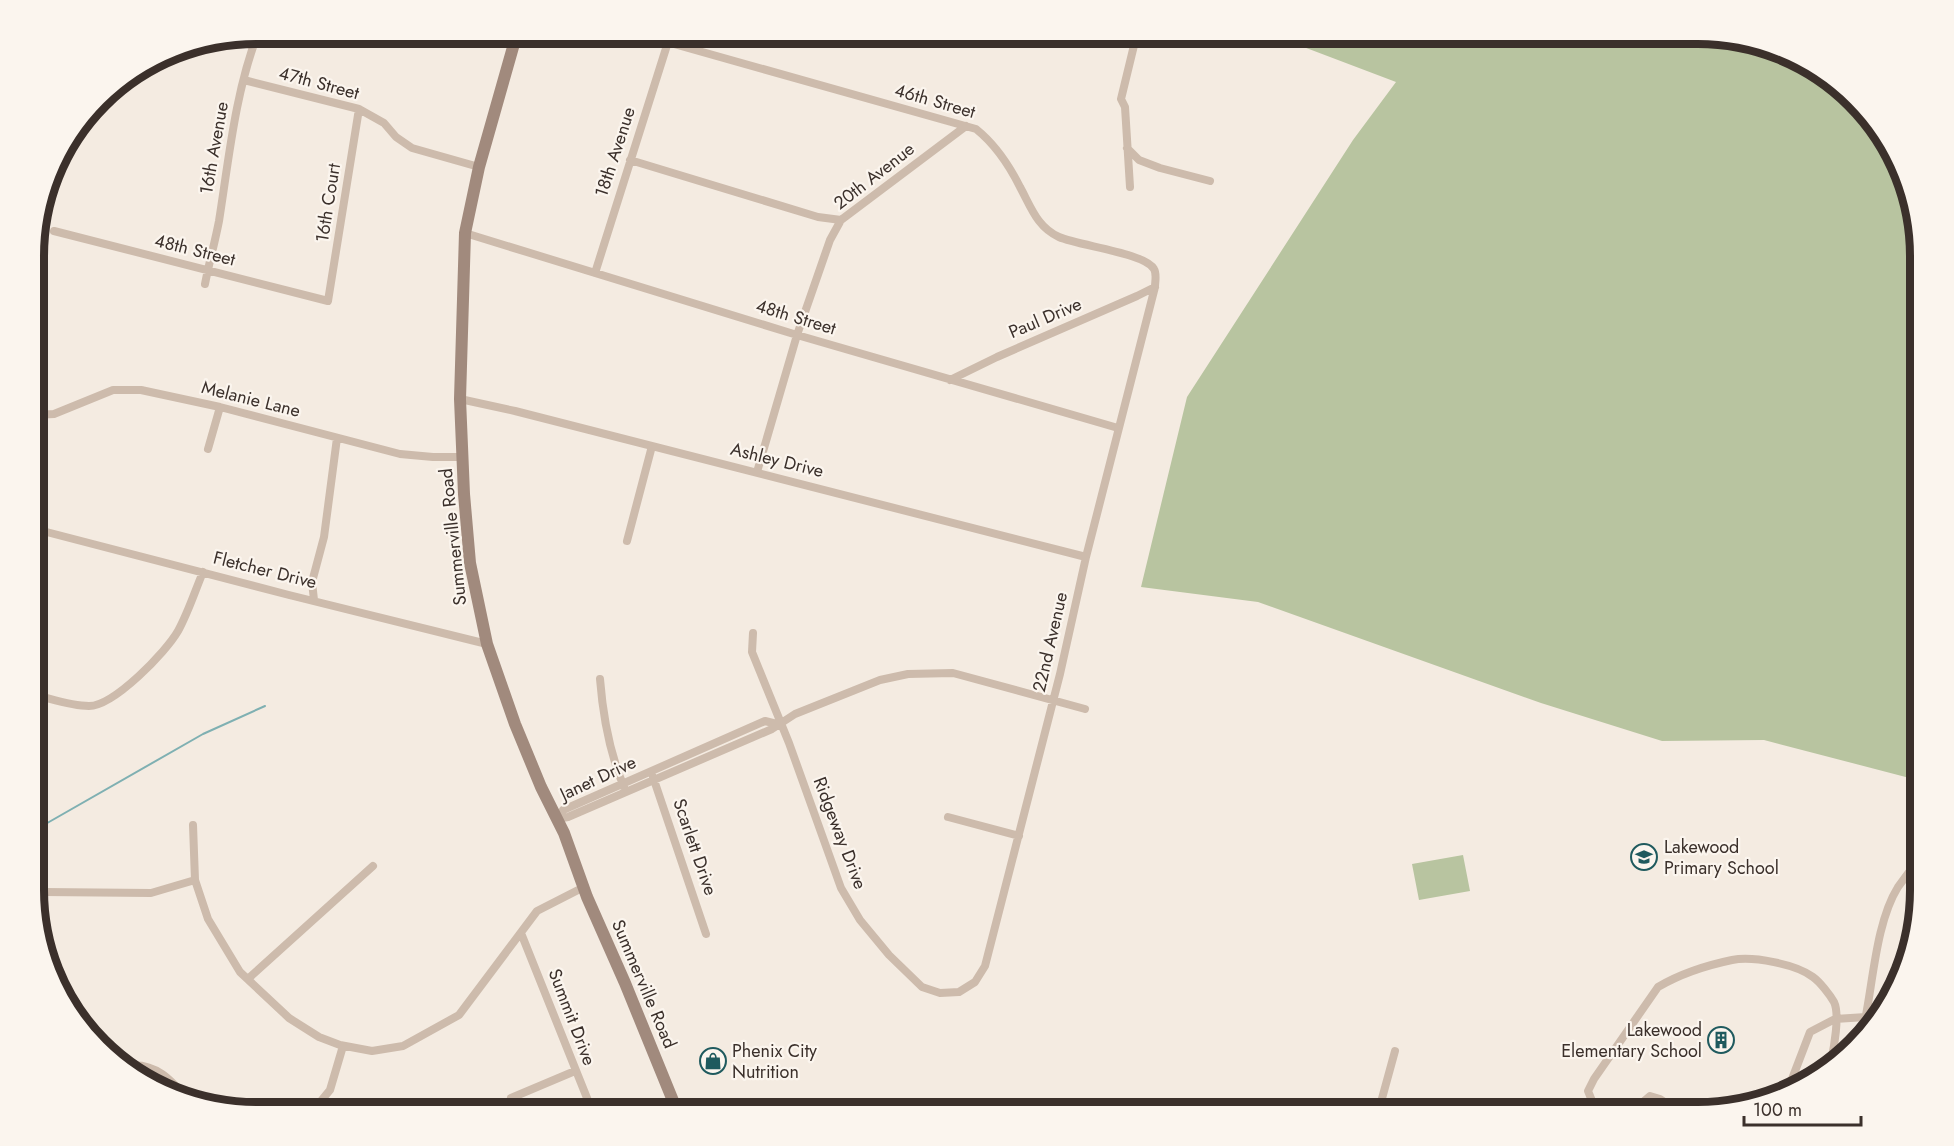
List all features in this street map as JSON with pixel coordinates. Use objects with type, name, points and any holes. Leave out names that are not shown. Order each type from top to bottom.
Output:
[{"type":"main road","name":"Summerville Road","points":[[514,44],[480,167],[465,233],[460,399],[470,563],[487,644],[515,724],[564,833],[584,887],[673,1102]]},
{"type":"street","name":"16th Avenue","points":[[205,284],[218,224],[235,116],[255,44]]},
{"type":"street","name":"18th Avenue","points":[[595,273],[667,44]]},
{"type":"street","name":"46th Street","points":[[675,44],[976,129],[991,141],[1007,164],[1032,212],[1043,227],[1075,242],[1138,257],[1148,262],[1155,270],[1155,287]]},
{"type":"street","points":[[1130,188],[1125,107],[1121,99],[1134,44]]},
{"type":"street","name":"47th Street","points":[[244,80],[359,109],[384,123],[396,137],[412,148],[480,167]]},
{"type":"street","name":"16th Court","points":[[328,301],[359,109]]},
{"type":"street","name":"20th Avenue","points":[[757,472],[797,335],[830,240],[841,220],[966,126]]},
{"type":"street","points":[[1127,148],[1139,160],[1210,181]]},
{"type":"street","points":[[630,159],[818,217],[841,220]]},
{"type":"street","name":"48th Street","points":[[54,231],[328,301]]},
{"type":"street","name":"48th Street","points":[[465,233],[797,335],[1118,428]]},
{"type":"street","name":"Paul Drive","points":[[950,380],[1155,287]]},
{"type":"street","name":"22nd Avenue","points":[[959,992],[975,982],[986,966],[1053,701],[1118,428],[1155,287]]},
{"type":"street","name":"Melanie Lane","points":[[44,415],[54,414],[104,393],[123,388],[220,407],[400,454],[462,457]]},
{"type":"street","name":"Ashley Drive","points":[[460,399],[757,472],[1086,557]]},
{"type":"street","points":[[208,449],[220,407]]},
{"type":"street","points":[[314,600],[312,582],[324,537],[337,438]]},
{"type":"street","points":[[627,541],[652,446]]},
{"type":"street","name":"Fletcher Drive","points":[[44,531],[487,644]]},
{"type":"street","points":[[44,697],[89,706],[103,703],[137,678],[169,645],[178,630],[203,572]]},
{"type":"street","name":"Ridgeway Drive","points":[[753,633],[752,652],[841,888],[850,905],[889,955],[922,987],[940,993],[959,992]]},
{"type":"street","name":"Janet Drive","points":[[557,819],[568,817],[627,793],[781,725],[795,714],[854,689],[908,674],[953,673],[1085,709]]},
{"type":"street","points":[[600,679],[604,724],[616,770],[627,793]]},
{"type":"street","name":"Janet Drive","points":[[557,819],[563,810],[765,721],[781,725]]},
{"type":"street","name":"Scarlett Drive","points":[[651,771],[706,934]]},
{"type":"street","points":[[948,817],[1018,836]]},
{"type":"street","points":[[193,825],[195,880],[208,919],[240,972],[289,1018],[319,1037],[343,1046],[372,1051],[403,1046],[459,1015],[537,911],[584,887]]},
{"type":"street","points":[[249,978],[373,866]]},
{"type":"street","points":[[1869,1016],[1880,942],[1887,912],[1898,888],[1910,872]]},
{"type":"street","points":[[44,892],[151,893],[195,880]]},
{"type":"street","name":"Summit Drive","points":[[521,933],[588,1102]]},
{"type":"street","points":[[1592,1102],[1588,1091],[1594,1079],[1659,987],[1674,977],[1733,960],[1750,959],[1795,967],[1814,977],[1834,1003],[1836,1039],[1833,1054]]},
{"type":"street","points":[[1789,1082],[1810,1032],[1835,1019],[1868,1019]]},
{"type":"street","points":[[320,1102],[330,1090],[343,1046]]},
{"type":"street","points":[[1381,1102],[1395,1051]]},
{"type":"street","points":[[137,1067],[157,1070],[177,1087]]},
{"type":"street","points":[[511,1098],[575,1071]]},
{"type":"street","points":[[1643,1102],[1650,1096],[1665,1102]]},
{"type":"green space","points":[[1301,44],[1726,45],[1767,55],[1805,72],[1828,87],[1867,126],[1889,162],[1899,187],[1910,241],[1910,778],[1764,740],[1662,741],[1541,703],[1258,602],[1141,587],[1187,397],[1353,140],[1396,82],[1301,46]]},
{"type":"green space","points":[[1463,855],[1470,891],[1419,900],[1412,864]]},
{"type":"waterway","points":[[44,825],[203,734],[265,706]]},
{"type":"place","name":"Lakewood Primary School","points":[[1644,857]]},
{"type":"place","name":"Lakewood Elementary School","points":[[1721,1040]]},
{"type":"place","name":"Phenix City Nutrition","points":[[713,1061]]}]
